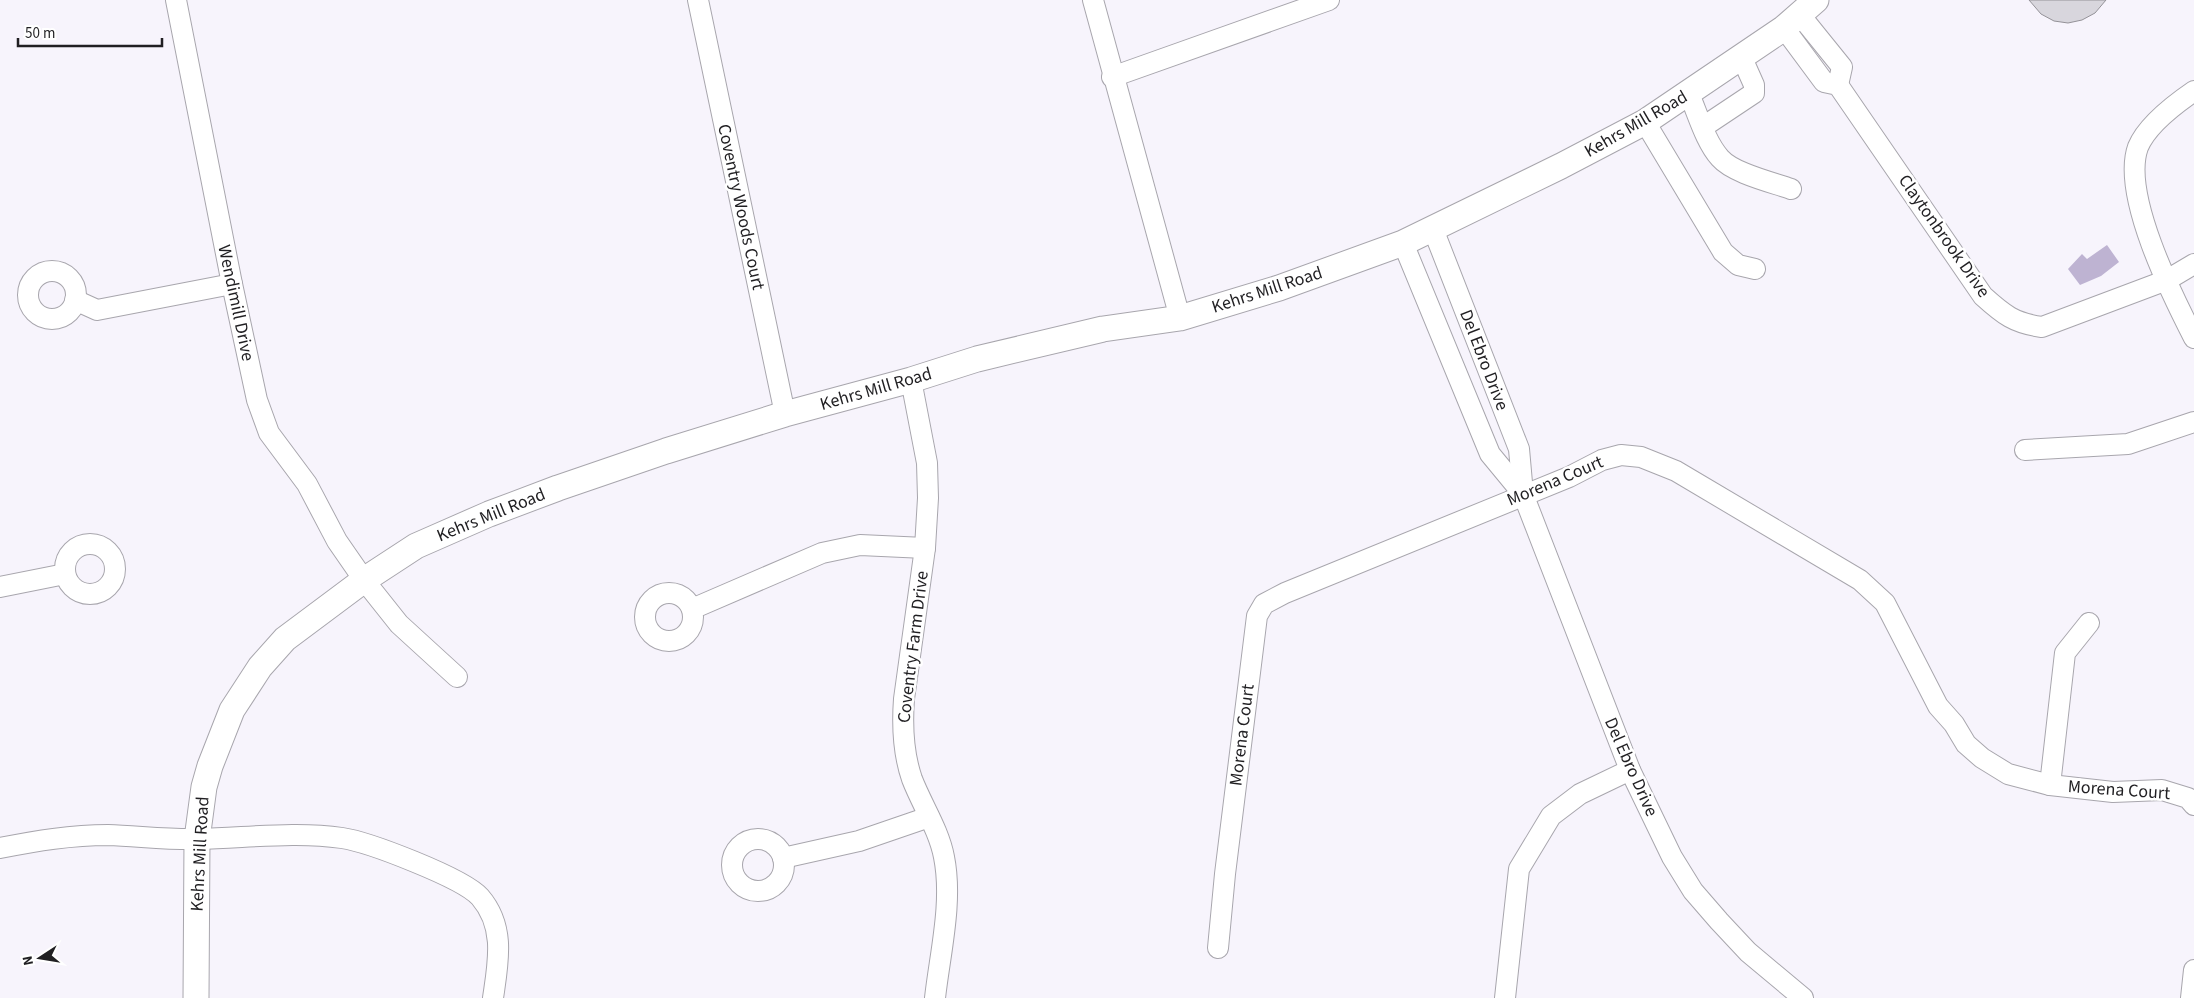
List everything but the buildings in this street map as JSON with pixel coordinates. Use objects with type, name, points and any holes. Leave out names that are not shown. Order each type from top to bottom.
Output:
[{"type":"main road","name":"Kehrs Mill Road","points":[[196,998],[197,839],[204,787],[210,766],[232,710],[272,651],[285,639],[364,580],[416,546],[489,514],[666,451],[784,414],[911,380],[977,359],[1102,329],[1180,318],[1278,288],[1403,243],[1561,166],[1645,122],[1742,58],[1800,14]]},
{"type":"street","name":"Wendimill Drive","points":[[176,0],[232,284],[257,400],[269,433],[307,484],[338,541],[364,580],[399,624],[456,677]]},
{"type":"street","name":"Coventry Woods Court","points":[[698,0],[784,414]]},
{"type":"street","points":[[1093,0],[1112,77],[1180,318]]},
{"type":"street","points":[[1112,77],[1329,0]]},
{"type":"street","name":"Claytonbrook Drive","points":[[1800,14],[1842,67],[1838,85],[1983,296],[2004,315],[2021,324],[2042,327],[2167,280],[2194,264]]},
{"type":"street","points":[[1703,127],[1754,93],[1754,84],[1742,58]]},
{"type":"street","points":[[2194,91],[2172,106],[2153,126],[2139,147],[2134,170],[2137,192],[2148,235],[2194,338]]},
{"type":"street","points":[[1689,94],[1703,127],[1719,157],[1729,165],[1791,190]]},
{"type":"street","points":[[1645,122],[1723,252],[1738,265],[1755,269]]},
{"type":"street","name":"Del Ebro Drive","points":[[1433,228],[1519,449],[1523,494],[1630,770],[1672,857],[1693,891],[1748,952],[1804,998]]},
{"type":"street","name":"Del Ebro Drive","points":[[1403,243],[1490,454],[1523,494]]},
{"type":"street","points":[[75,300],[97,310],[232,284]]},
{"type":"street","name":"Coventry Farm Drive","points":[[911,380],[927,463],[928,498],[925,548],[902,724],[904,748],[912,778],[944,854],[947,896],[935,998]]},
{"type":"street","points":[[2025,450],[2128,444],[2194,422]]},
{"type":"street","name":"Morena Court","points":[[1218,948],[1225,874],[1257,616],[1264,604],[1285,593],[1523,494],[1569,477],[1602,460],[1621,455],[1641,457],[1676,471],[1860,580],[1885,603],[1925,684],[1966,744],[1982,758],[2008,774],[2050,785],[2113,792],[2162,790],[2188,798],[2194,805]]},
{"type":"street","points":[[692,609],[822,553],[860,545],[925,548]]},
{"type":"street","points":[[0,586],[66,574]]},
{"type":"street","points":[[2050,785],[2065,653],[2089,623]]},
{"type":"street","points":[[1505,998],[1519,869],[1551,816],[1580,794],[1630,770]]},
{"type":"street","points":[[783,858],[859,841],[929,817]]},
{"type":"street","points":[[0,848],[61,837],[108,835],[197,839],[237,837],[342,838],[357,841],[460,882],[480,897],[494,922],[500,949],[493,998]]},
{"type":"street","points":[[2191,998],[2194,970]]},
{"type":"shaded area","points":[[2107,245],[2119,262],[2101,276],[2080,285],[2068,269],[2082,254],[2087,259]]}]
